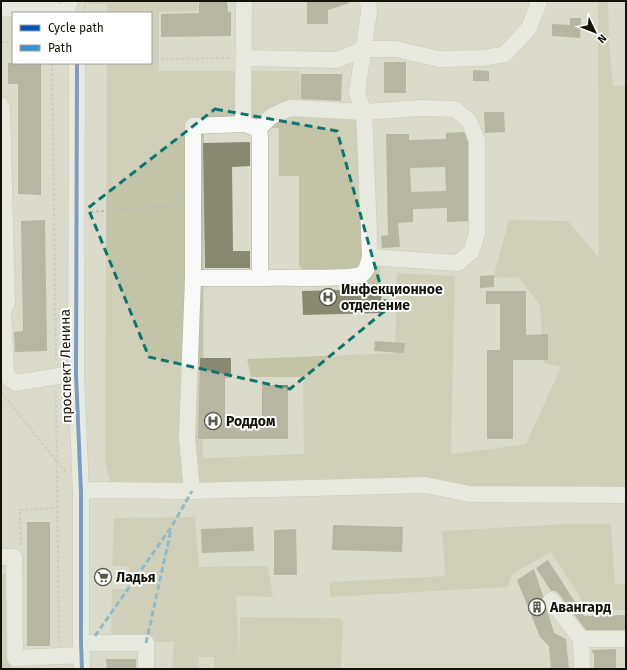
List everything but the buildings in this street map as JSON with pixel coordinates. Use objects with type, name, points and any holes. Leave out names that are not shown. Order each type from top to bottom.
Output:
[{"type":"street","points":[[66,12],[70,1]]},
{"type":"street","points":[[193,278],[340,278],[361,275],[367,269],[370,258],[364,112],[357,93],[369,12],[368,1]]},
{"type":"street","points":[[243,58],[337,60],[363,49],[396,49],[438,60],[484,58],[505,54],[529,28],[538,5],[538,1]]},
{"type":"street","points":[[244,5],[243,58],[250,126],[260,136],[260,278]]},
{"type":"street","points":[[1,9],[40,6],[54,9],[58,12]]},
{"type":"street","name":"проспект Ленина","points":[[77,64],[76,373],[81,493],[81,656]]},
{"type":"street","points":[[1,105],[7,303],[2,310],[6,372],[9,378],[16,383],[76,373]]},
{"type":"street","points":[[192,491],[187,438],[193,278],[193,126],[250,126],[290,108],[364,112],[420,108],[455,109],[469,122],[477,140],[477,234],[471,252],[458,263],[370,258]]},
{"type":"street","points":[[81,493],[93,490],[192,491],[425,485],[470,494],[626,495]]},
{"type":"street","points":[[1,557],[14,557],[16,663],[81,656],[146,643],[146,669]]},
{"type":"street","points":[[551,600],[581,639],[582,669]]},
{"type":"street","points":[[581,639],[626,639]]},
{"type":"path","points":[[85,1],[85,12]]},
{"type":"path","points":[[1,42],[12,42]]},
{"type":"path","points":[[152,58],[243,58]]},
{"type":"path","points":[[88,212],[193,204]]},
{"type":"path","points":[[1,392],[67,475]]},
{"type":"highlighted area","points":[[215,109],[337,131],[387,309],[290,389],[149,357],[88,208]]},
{"type":"green space","points":[[88,1],[198,1],[198,11],[159,12],[159,71],[300,71],[301,116],[373,117],[373,255],[380,255],[380,284],[312,284],[299,265],[299,176],[279,176],[279,128],[204,128],[203,458],[304,454],[303,377],[251,377],[247,359],[395,353],[397,273],[455,276],[451,454],[526,444],[561,367],[544,363],[540,305],[518,277],[493,278],[509,220],[568,221],[599,258],[598,1],[608,1],[609,43],[613,86],[626,85],[626,488],[111,485],[105,462],[107,64],[152,64],[152,12],[107,12],[107,4],[89,4]]},
{"type":"green space","points":[[195,517],[199,567],[268,566],[273,597],[236,596],[239,658],[240,617],[340,618],[343,621],[341,669],[242,669],[239,667],[239,669],[214,669],[214,657],[199,657],[199,669],[172,669],[174,642],[111,641],[112,589],[126,589],[130,567],[112,566],[114,518]]},
{"type":"green space","points":[[564,524],[611,524],[615,584],[626,584],[626,610],[588,610],[551,552],[512,574],[508,587],[330,597],[330,582],[445,576],[442,531]]},
{"type":"green space","points":[[1,574],[10,574],[11,669],[1,669]]},
{"type":"marked path","points":[[95,636],[172,526],[192,491]]},
{"type":"marked path","points":[[146,643],[171,530]]},
{"type":"cycle path","points":[[77,64],[76,373],[81,493],[82,669]]},
{"type":"place","name":"Инфекционное отделение","points":[[328,297]]},
{"type":"place","name":"Роддом","points":[[213,421]]},
{"type":"place","name":"Ладья","points":[[103,577]]},
{"type":"place","name":"Авангард","points":[[537,607]]}]
